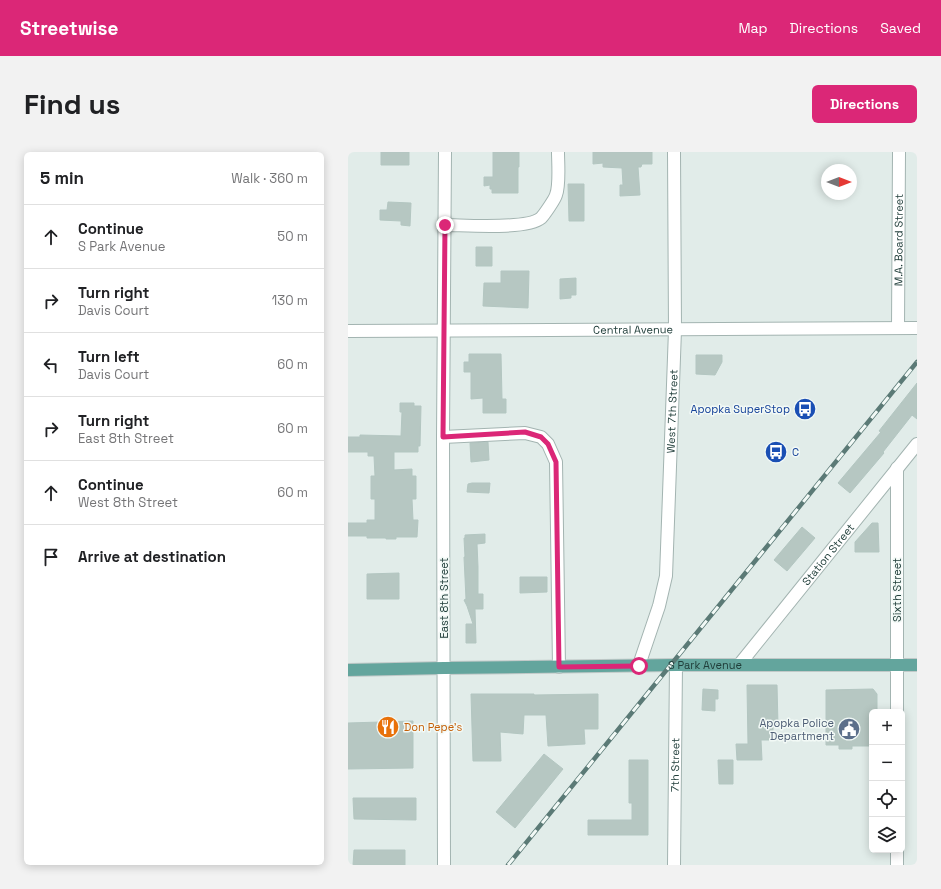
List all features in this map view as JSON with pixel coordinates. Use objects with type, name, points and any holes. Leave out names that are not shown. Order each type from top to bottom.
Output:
[{"type":"main road","name":"S Park Avenue","points":[[348,670],[676,665],[917,665]]},
{"type":"street","name":"East 8th Street","points":[[444,865],[443,437],[445,330],[445,152]]},
{"type":"street","points":[[445,225],[491,227],[528,224],[541,218],[556,194],[558,183],[558,152]]},
{"type":"street","name":"West 7th Street","points":[[639,666],[659,606],[666,576],[675,330],[674,152]]},
{"type":"street","name":"M.A. Board Street","points":[[898,328],[899,152]]},
{"type":"street","name":"Central Avenue","points":[[348,331],[917,328]]},
{"type":"street","points":[[443,437],[525,432],[541,437],[548,444],[556,462],[559,667]]},
{"type":"street","name":"Station Street","points":[[739,665],[917,444]]},
{"type":"street","name":"Sixth Street","points":[[896,709],[897,468]]},
{"type":"street","name":"7th Street","points":[[674,865],[676,665]]},
{"type":"street","points":[[897,853],[897,865]]},
{"type":"building","points":[[381,152],[409,152],[409,165],[381,165]]},
{"type":"building","points":[[493,152],[519,152],[518,193],[492,193],[490,185],[484,186],[484,177],[493,177]]},
{"type":"building","points":[[593,152],[652,152],[652,164],[642,164],[641,167],[638,167],[640,195],[620,196],[620,185],[623,185],[622,168],[603,167],[603,163],[593,164]]},
{"type":"building","points":[[568,184],[584,184],[584,221],[569,221]]},
{"type":"building","points":[[388,202],[411,203],[410,226],[401,225],[401,221],[380,220],[380,210],[387,210]]},
{"type":"building","points":[[476,247],[492,247],[492,266],[476,266]]},
{"type":"building","points":[[501,271],[529,271],[528,308],[483,306],[484,283],[501,283]]},
{"type":"building","points":[[576,278],[576,295],[571,295],[571,298],[560,299],[560,279]]},
{"type":"building","points":[[469,354],[501,354],[502,399],[506,399],[506,413],[483,413],[483,398],[471,399],[471,372],[464,372],[464,362],[469,362]]},
{"type":"building","points":[[696,355],[722,355],[722,362],[715,375],[696,374]]},
{"type":"building","points":[[917,383],[917,419],[912,415],[883,452],[884,453],[850,493],[838,483],[881,432],[879,431]]},
{"type":"building","points":[[400,403],[414,403],[414,406],[421,406],[420,446],[418,446],[418,452],[394,452],[394,470],[412,469],[412,476],[416,476],[416,499],[412,499],[413,520],[418,520],[417,537],[396,537],[396,539],[386,539],[367,538],[367,536],[348,536],[348,523],[367,523],[367,520],[375,520],[375,499],[371,499],[371,476],[375,476],[374,456],[368,456],[368,452],[348,452],[348,437],[360,437],[360,435],[401,436],[402,412],[400,412]]},
{"type":"building","points":[[488,442],[489,460],[471,462],[470,443]]},
{"type":"building","points":[[490,483],[489,493],[467,492],[468,484]]},
{"type":"building","points":[[872,523],[878,523],[879,552],[855,552],[855,542]]},
{"type":"building","points":[[802,527],[815,538],[787,571],[774,560]]},
{"type":"building","points":[[485,534],[485,543],[477,544],[478,594],[483,594],[483,609],[475,609],[476,643],[466,643],[466,624],[473,624],[464,600],[466,599],[464,538],[465,535]]},
{"type":"building","points":[[399,573],[399,599],[367,599],[367,574]]},
{"type":"building","points":[[520,577],[547,577],[547,592],[520,593]]},
{"type":"building","points":[[747,685],[777,685],[778,726],[773,726],[773,740],[761,740],[762,760],[737,760],[736,744],[748,744]]},
{"type":"building","points":[[703,689],[718,690],[718,699],[715,699],[715,711],[702,710]]},
{"type":"building","name":"Apopka Police Department","points":[[873,689],[877,694],[877,709],[869,709],[869,746],[852,746],[852,749],[839,749],[839,745],[826,745],[826,690]]},
{"type":"building","points":[[471,694],[598,694],[598,729],[584,729],[585,744],[548,746],[546,715],[524,715],[523,734],[500,732],[501,761],[473,761]]},
{"type":"building","points":[[413,721],[413,768],[348,769],[348,723]]},
{"type":"building","points":[[544,754],[563,769],[515,828],[496,812]]},
{"type":"building","points":[[629,760],[648,760],[648,835],[588,835],[588,820],[632,820],[632,803],[629,803]]},
{"type":"building","points":[[718,760],[733,760],[733,784],[719,784]]},
{"type":"building","points":[[353,798],[416,798],[416,820],[354,819]]},
{"type":"building","points":[[354,850],[405,850],[405,865],[353,865]]},
{"type":"railway","points":[[508,865],[917,362]]},
{"type":"place","name":"Apopka SuperStop","points":[[805,409]]},
{"type":"place","name":"C","points":[[776,452]]},
{"type":"place","name":"Don Pepe's","points":[[388,727]]},
{"type":"place","name":"Apopka Police Department","points":[[849,729]]},
{"type":"route","points":[[445,225],[443,437],[525,432],[541,437],[548,444],[556,462],[559,667],[639,666]]}]
